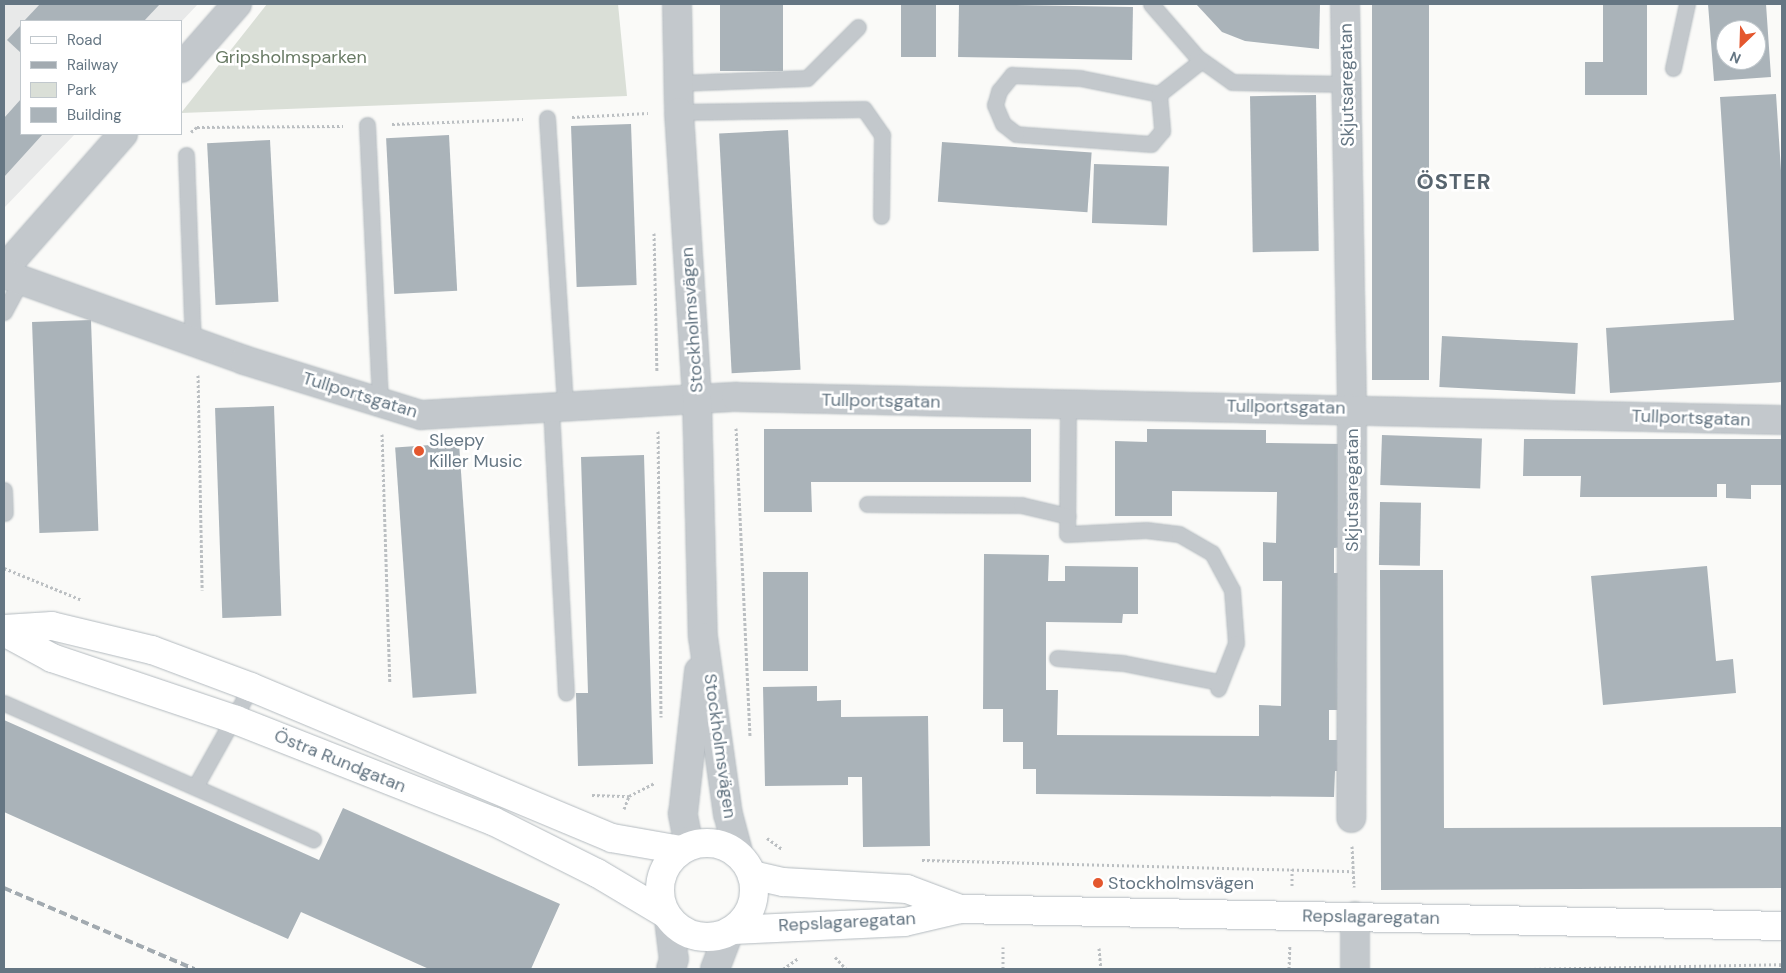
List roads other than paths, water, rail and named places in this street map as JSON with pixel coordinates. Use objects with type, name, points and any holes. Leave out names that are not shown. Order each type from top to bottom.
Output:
[{"type":"main road","name":"Östra Rundgatan","points":[[4,630],[52,626],[152,650],[251,687],[612,838],[685,848]]},
{"type":"main road","name":"Östra Rundgatan","points":[[4,630],[52,658],[236,720],[493,821],[597,873],[668,917]]},
{"type":"main road","points":[[715,843],[746,865],[752,906],[731,931],[704,938],[685,932],[668,917],[660,901],[662,872],[685,848],[715,843]]},
{"type":"main road","name":"Repslagaregatan","points":[[746,865],[783,882],[906,889],[960,910]]},
{"type":"main road","name":"Repslagaregatan","points":[[731,931],[905,922],[960,910],[1355,916],[1782,926]]},
{"type":"street","points":[[182,67],[238,4]]},
{"type":"street","name":"Stockholmsvägen","points":[[677,4],[678,112],[697,399],[703,637],[728,814],[746,865]]},
{"type":"street","name":"Skjutsaregatan","points":[[1345,4],[1352,408],[1351,818]]},
{"type":"street","points":[[10,274],[122,135]]},
{"type":"street","name":"Tullportsgatan","points":[[10,274],[197,343],[421,415],[736,397],[1068,405],[1352,408],[1782,420]]},
{"type":"street","name":"Stockholmsvägen","points":[[685,848],[683,814],[703,637]]},
{"type":"street","points":[[1355,916],[1355,969]]},
{"type":"street","points":[[668,917],[674,959],[671,969]]},
{"type":"street","points":[[715,969],[731,931]]},
{"type":"lane","points":[[1152,4],[1201,61],[1232,82],[1347,84]]},
{"type":"lane","points":[[1673,68],[1687,4]]},
{"type":"lane","points":[[678,84],[807,78],[858,27]]},
{"type":"lane","points":[[1159,94],[1162,131],[1151,144],[1016,134],[1003,124],[995,106],[999,91],[1012,75],[1080,78],[1159,94],[1201,61]]},
{"type":"lane","points":[[678,112],[864,108],[882,135],[881,216]]},
{"type":"lane","points":[[547,118],[566,693]]},
{"type":"lane","points":[[367,125],[384,403]]},
{"type":"lane","points":[[186,155],[197,343]]},
{"type":"lane","points":[[4,312],[10,274]]},
{"type":"lane","points":[[1057,658],[1123,662],[1219,685],[1236,643],[1232,590],[1212,553],[1171,533],[1067,534],[1068,405]]},
{"type":"lane","points":[[4,490],[5,513]]},
{"type":"lane","points":[[867,504],[1021,505],[1068,516]]},
{"type":"lane","points":[[195,787],[236,720],[251,687]]},
{"type":"lane","points":[[4,703],[313,839]]},
{"type":"railway","points":[[4,888],[194,969]]},
{"type":"place","name":"Sleepy Killer Music","points":[[419,451]]},
{"type":"place","name":"Stockholmsvägen","points":[[1098,883]]},
{"type":"district","name":"ÖSTER","points":[[1454,182]]},
{"type":"park label","name":"Gripsholmsparken","points":[[291,57]]}]
